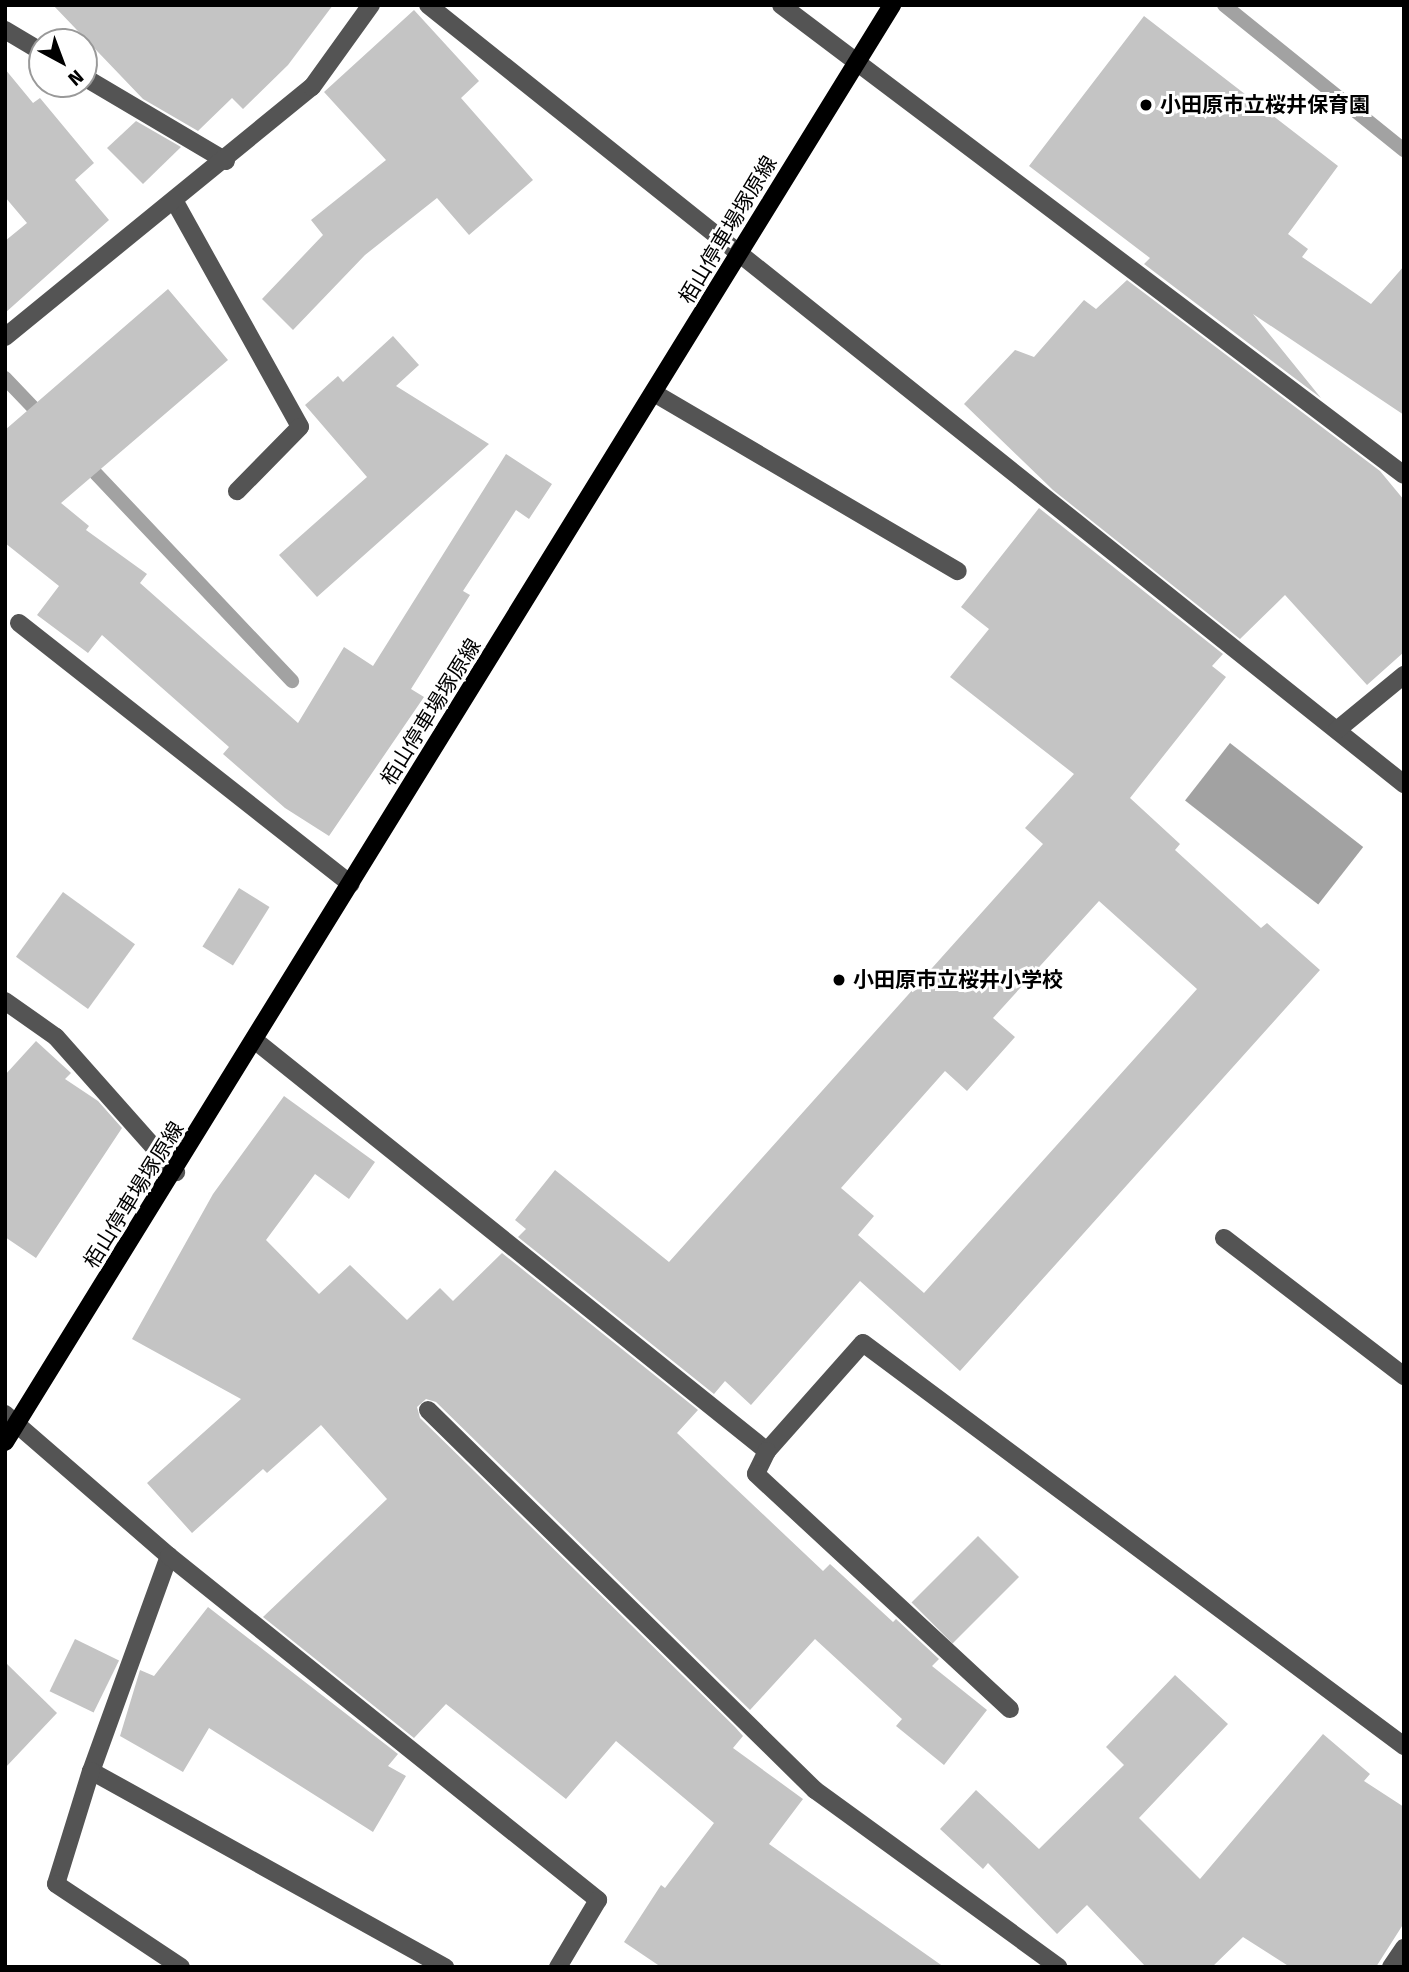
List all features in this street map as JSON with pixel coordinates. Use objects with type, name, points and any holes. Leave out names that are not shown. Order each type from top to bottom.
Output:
[{"type":"main road","name":"栢山停車場塚原線","points":[[5,1442],[11,1419],[176,1172],[257,1042],[351,884],[892,5]]},
{"type":"street","points":[[5,337],[226,161],[312,87],[370,5]]},
{"type":"street","points":[[428,5],[739,256],[1404,784]]},
{"type":"street","points":[[781,5],[1404,475]]},
{"type":"street","points":[[5,30],[28,44]]},
{"type":"street","points":[[98,85],[226,161]]},
{"type":"street","points":[[175,202],[300,427],[237,491]]},
{"type":"street","points":[[654,393],[958,571]]},
{"type":"street","points":[[19,624],[351,884]]},
{"type":"street","points":[[1337,730],[1404,675]]},
{"type":"street","points":[[5,1001],[56,1037],[176,1172]]},
{"type":"street","points":[[257,1042],[767,1451]]},
{"type":"street","points":[[1224,1238],[1404,1376]]},
{"type":"street","points":[[1010,1709],[756,1474],[767,1451],[863,1343],[1404,1746]]},
{"type":"street","points":[[428,1410],[815,1790],[1059,1967]]},
{"type":"street","points":[[11,1419],[169,1556],[598,1900],[558,1967]]},
{"type":"street","points":[[169,1556],[91,1771],[56,1884],[181,1967]]},
{"type":"street","points":[[91,1771],[445,1967]]},
{"type":"street","points":[[1391,1967],[1404,1948]]},
{"type":"shaded area","points":[[1230,743],[1363,847],[1318,905],[1185,801]]},
{"type":"building","points":[[53,5],[333,5],[288,65],[243,109],[232,98],[198,131],[143,99],[98,52],[98,28],[75,28]]},
{"type":"building","points":[[414,10],[479,81],[461,98],[533,180],[469,235],[437,198],[365,255],[293,330],[262,299],[323,235],[311,220],[386,160],[324,92]]},
{"type":"building","points":[[1144,16],[1338,166],[1288,234],[1308,249],[1302,257],[1371,304],[1404,266],[1404,415],[1253,314],[1321,398],[1144,264],[1150,258],[1029,166]]},
{"type":"building","points":[[5,69],[33,103],[40,98],[94,163],[75,180],[109,220],[5,313],[5,241],[27,223],[5,197]]},
{"type":"building","points":[[136,121],[181,147],[143,184],[107,148]]},
{"type":"building","points":[[1127,280],[1380,471],[1404,500],[1404,652],[1367,685],[1285,595],[1240,639],[1053,490],[964,404],[1015,350],[1034,357],[1084,300],[1096,309]]},
{"type":"building","points":[[168,289],[228,360],[61,503],[89,526],[86,530],[147,574],[140,583],[298,723],[344,647],[373,666],[506,454],[552,484],[529,519],[516,510],[463,591],[470,595],[411,689],[424,697],[329,836],[285,808],[223,754],[229,747],[102,635],[88,653],[37,615],[59,586],[5,543],[5,430]]},
{"type":"building","points":[[393,336],[419,365],[396,386],[489,444],[317,597],[279,555],[367,477],[305,405],[338,376],[343,382]]},
{"type":"building","points":[[1039,508],[1223,654],[1212,666],[1226,677],[1130,798],[1180,844],[1175,850],[1261,928],[1267,923],[1320,970],[960,1371],[860,1281],[751,1405],[725,1381],[714,1394],[518,1237],[526,1229],[515,1220],[555,1170],[669,1262],[1043,844],[1025,828],[1074,774],[950,677],[989,629],[961,607]],"holes":[[[1099,901],[1197,989],[924,1293],[858,1235],[874,1216],[841,1188],[945,1071],[967,1091],[1015,1037],[993,1018]]]},
{"type":"building","points":[[239,888],[270,907],[233,966],[202,947]]},
{"type":"building","points":[[63,892],[135,944],[88,1009],[16,957]]},
{"type":"building","points":[[36,1041],[71,1073],[65,1079],[98,1101],[122,1128],[36,1258],[5,1237],[5,1075]]},
{"type":"building","points":[[284,1096],[375,1162],[349,1199],[315,1174],[266,1240],[319,1294],[350,1265],[407,1320],[440,1288],[453,1301],[502,1253],[698,1410],[677,1433],[823,1571],[830,1564],[893,1622],[896,1619],[939,1659],[932,1666],[987,1710],[944,1765],[896,1726],[902,1719],[815,1639],[750,1710],[436,1402],[426,1399],[417,1407],[420,1418],[735,1727],[743,1736],[733,1748],[803,1799],[769,1844],[944,1967],[661,1967],[624,1942],[661,1885],[665,1888],[714,1823],[616,1741],[566,1799],[446,1704],[414,1738],[263,1617],[387,1499],[321,1425],[267,1473],[263,1469],[192,1533],[147,1483],[241,1399],[132,1339],[213,1194]]},
{"type":"building","points":[[978,1536],[1019,1577],[953,1643],[912,1602]]},
{"type":"building","points":[[208,1607],[398,1754],[388,1766],[406,1776],[373,1832],[209,1728],[183,1772],[120,1736],[140,1670],[154,1676]]},
{"type":"building","points":[[75,1639],[119,1660],[94,1713],[50,1691]]},
{"type":"building","points":[[5,1662],[57,1713],[5,1768]]},
{"type":"building","points":[[1175,1675],[1228,1724],[1139,1818],[1200,1879],[1323,1734],[1370,1774],[1364,1781],[1404,1807],[1404,1923],[1376,1967],[1290,1967],[1243,1937],[1212,1967],[1146,1967],[1087,1905],[1057,1934],[988,1863],[983,1869],[940,1829],[976,1790],[1039,1849],[1124,1765],[1106,1747]]},
{"type":"waterway","points":[[1224,5],[1404,150]]},
{"type":"waterway","points":[[5,378],[44,419]]},
{"type":"waterway","points":[[84,461],[292,681]]},
{"type":"place","name":"小田原市立桜井保育園","points":[[1146,105]]},
{"type":"place","name":"小田原市立桜井小学校","points":[[839,980]]}]
